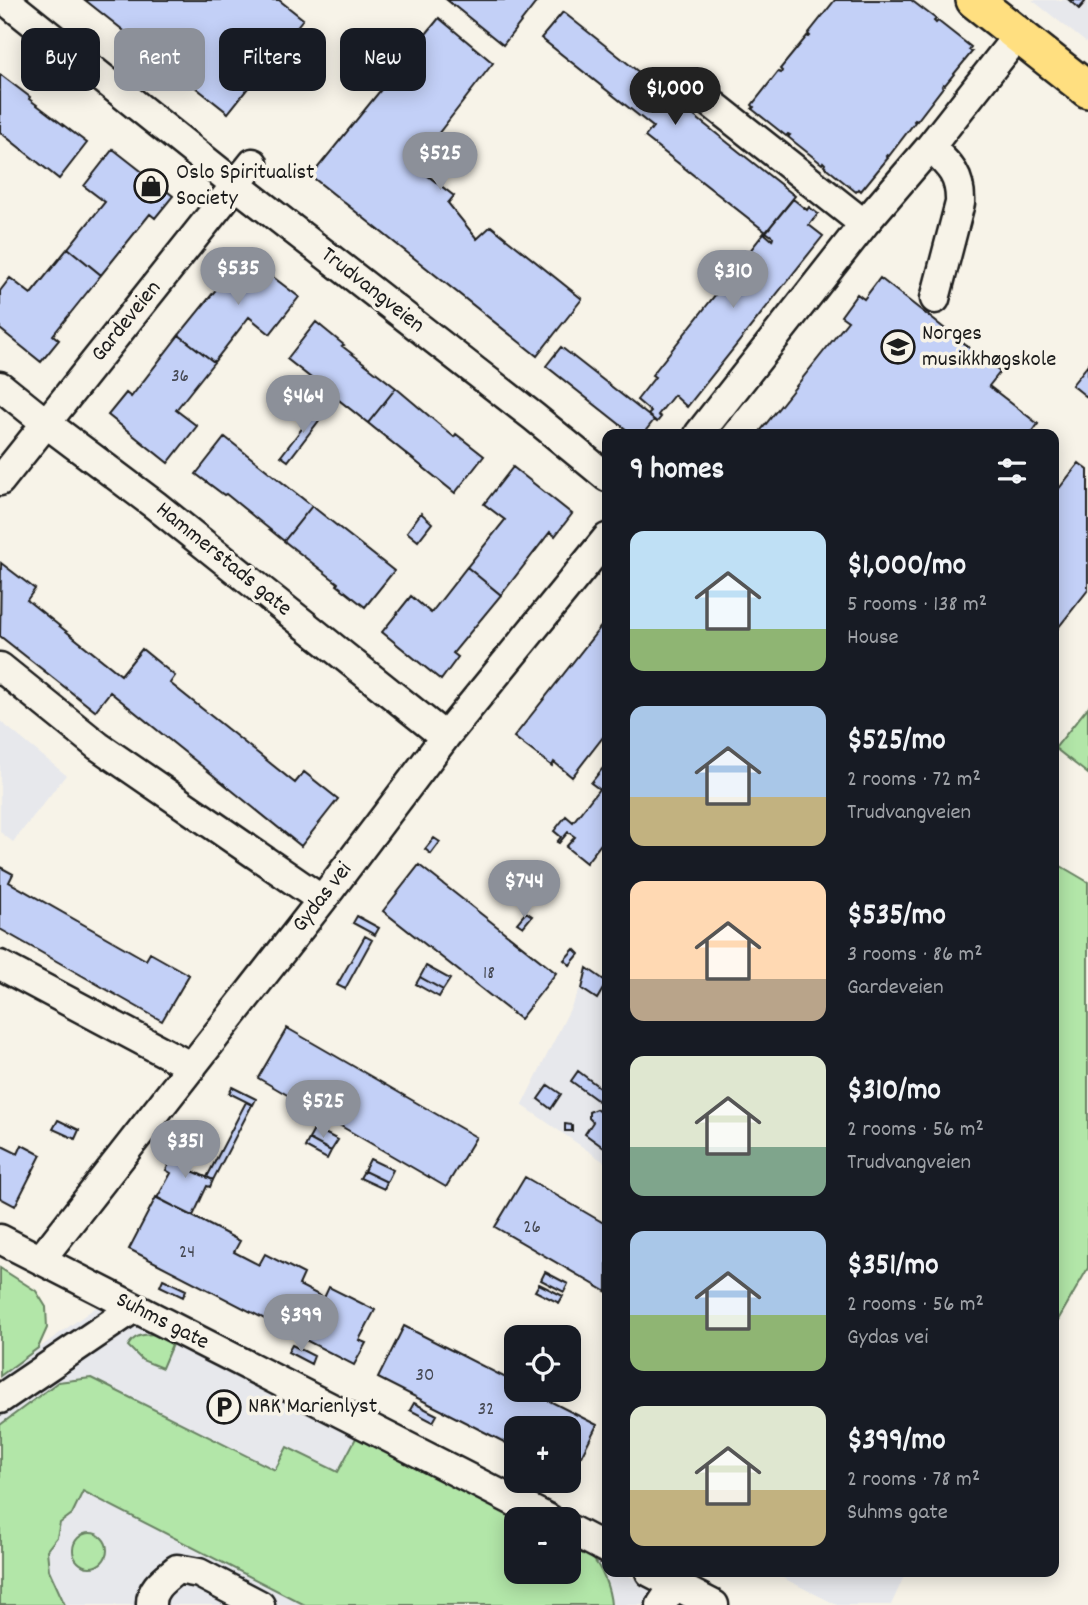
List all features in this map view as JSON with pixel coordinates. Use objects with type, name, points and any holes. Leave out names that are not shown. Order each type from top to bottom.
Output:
[{"type":"main road","points":[[974,0],[1088,90]]},
{"type":"street","name":"Trudvangveien","points":[[5,0],[602,473]]},
{"type":"street","points":[[703,429],[864,223],[930,148],[1018,35]]},
{"type":"street","points":[[710,103],[864,223]]},
{"type":"street","points":[[930,148],[949,165],[961,193],[935,299]]},
{"type":"street","name":"Gardeveien","points":[[0,481],[253,163]]},
{"type":"street","name":"Hammerstads gate","points":[[0,386],[155,505],[445,737]]},
{"type":"street","name":"Gydas vei","points":[[41,1259],[322,900],[445,737],[602,544]]},
{"type":"street","points":[[0,667],[98,746],[322,900]]},
{"type":"street","points":[[0,965],[192,1067]]},
{"type":"street","name":"Suhms gate","points":[[0,1238],[525,1507]]},
{"type":"street","points":[[0,1399],[134,1308]]},
{"type":"street","points":[[581,1535],[602,1546]]},
{"type":"street","points":[[151,1605],[150,1601],[158,1584],[177,1569],[199,1573],[260,1605]]},
{"type":"street","points":[[662,1587],[715,1605]]},
{"type":"shaded area","points":[[1032,0],[1088,0],[1088,44]]},
{"type":"shaded area","points":[[0,721],[66,775],[13,842],[0,832]]},
{"type":"shaded area","points":[[588,973],[602,981],[602,1161],[522,1105]]},
{"type":"shaded area","points":[[99,1305],[504,1512],[504,1584],[581,1584],[581,1551],[602,1562],[602,1577],[631,1577],[686,1605],[0,1605],[0,1376]]},
{"type":"shaded area","points":[[781,1577],[904,1577],[891,1605],[837,1605]]},
{"type":"green space","points":[[1088,707],[1088,774],[1059,751],[1059,743]]},
{"type":"green space","points":[[1059,865],[1088,882],[1088,1268],[1059,1318]]},
{"type":"green space","points":[[0,1268],[36,1291],[46,1307],[47,1328],[38,1348],[0,1376]]},
{"type":"green space","points":[[156,1334],[173,1342],[162,1368],[142,1360],[128,1346],[137,1337]]},
{"type":"green space","points":[[91,1378],[275,1470],[287,1447],[338,1472],[357,1436],[504,1512],[504,1584],[581,1584],[581,1551],[594,1560],[602,1572],[611,1605],[305,1605],[83,1491],[72,1514],[60,1523],[57,1537],[47,1550],[49,1570],[65,1605],[0,1605],[0,1425],[58,1382]]},
{"type":"green space","points":[[90,1533],[102,1538],[107,1550],[102,1562],[90,1567],[78,1562],[73,1550],[78,1538]]},
{"type":"building","points":[[85,0],[279,0],[303,19],[296,28],[219,28],[219,91],[246,91],[228,113],[200,91],[205,91],[205,28],[120,28]]},
{"type":"building","points":[[447,0],[538,0],[503,45]]},
{"type":"building","points":[[835,0],[911,0],[936,19],[936,23],[938,21],[971,47],[969,50],[972,52],[945,85],[943,84],[861,191],[859,189],[856,192],[824,166],[823,162],[822,164],[788,137],[790,135],[786,136],[752,109],[752,105],[778,72],[781,73],[780,69],[807,36],[810,36],[808,34]]},
{"type":"building","points":[[1069,0],[1083,0],[1085,2],[1079,9]]},
{"type":"building","points":[[563,12],[795,196],[766,232],[645,137],[653,127],[541,38]]},
{"type":"building","points":[[439,18],[493,63],[414,165],[454,196],[448,203],[477,239],[491,226],[582,299],[537,356],[311,176],[380,91],[426,91],[426,34]]},
{"type":"building","points":[[0,76],[87,143],[59,179],[0,132]]},
{"type":"building","points":[[113,149],[173,196],[155,218],[150,214],[101,275],[68,248],[105,202],[84,186]]},
{"type":"building","points":[[793,199],[807,210],[809,207],[818,214],[809,225],[823,236],[687,407],[674,395],[658,415],[661,417],[657,422],[648,415],[651,412],[637,400],[655,377],[652,375],[764,233],[772,240],[773,237],[766,232]]},
{"type":"building","points":[[68,248],[101,275],[53,335],[59,340],[41,362],[0,329],[0,291],[10,278],[31,294]]},
{"type":"building","points":[[240,252],[299,297],[270,334],[249,317],[214,362],[179,335],[227,276],[222,272]]},
{"type":"building","name":"Norges musikkhøgskole","points":[[880,278],[1000,372],[989,386],[1038,424],[1034,429],[762,429],[848,321],[841,316],[857,294],[864,299]]},
{"type":"building","points":[[316,322],[396,388],[368,423],[287,359]]},
{"type":"building","points":[[179,335],[214,362],[176,410],[197,426],[168,463],[108,415],[126,393],[131,397]]},
{"type":"building","points":[[561,347],[654,420],[647,429],[626,429],[546,366]]},
{"type":"building","points":[[1088,365],[1088,398],[1072,385]]},
{"type":"building","points":[[396,388],[454,437],[456,434],[484,456],[455,493],[368,423]]},
{"type":"building","points":[[317,409],[324,414],[288,461],[281,456]]},
{"type":"building","points":[[225,437],[312,506],[284,541],[226,494],[196,474]]},
{"type":"building","points":[[1079,463],[1088,470],[1088,590],[1059,627],[1059,489]]},
{"type":"building","points":[[513,467],[572,514],[555,536],[550,532],[501,595],[467,567],[505,520],[484,504]]},
{"type":"building","points":[[312,506],[394,571],[365,607],[284,541]]},
{"type":"building","points":[[421,513],[432,523],[418,541],[407,532]]},
{"type":"building","points":[[1,563],[35,589],[27,600],[121,675],[142,649],[175,676],[170,683],[295,783],[304,772],[338,799],[301,846],[110,692],[95,711],[0,636]]},
{"type":"building","points":[[467,567],[501,595],[453,653],[458,657],[441,680],[382,632],[411,596],[431,613]]},
{"type":"building","points":[[602,625],[602,738],[572,777],[554,762],[552,766],[514,737]]},
{"type":"building","points":[[602,769],[602,845],[586,863],[566,847],[575,837],[568,832],[559,843],[557,842],[561,837],[554,831],[566,816],[573,822],[599,789],[591,783]]},
{"type":"building","points":[[434,838],[440,842],[431,854],[425,849]]},
{"type":"building","points":[[419,865],[556,973],[520,1019],[383,911]]},
{"type":"building","points":[[0,867],[13,874],[9,882],[146,960],[150,953],[189,975],[162,1021],[0,929]]},
{"type":"building","points":[[526,912],[532,916],[523,927],[517,923]]},
{"type":"building","points":[[357,916],[379,928],[375,935],[353,923]]},
{"type":"building","points":[[365,936],[372,940],[345,989],[337,985]]},
{"type":"building","points":[[574,949],[579,954],[570,965],[564,960]]},
{"type":"building","points":[[426,966],[450,979],[443,990],[420,977]]},
{"type":"building","points":[[587,968],[602,978],[602,990],[597,999],[582,989]]},
{"type":"building","points":[[420,977],[443,990],[439,997],[416,984]]},
{"type":"building","points":[[287,1028],[476,1137],[446,1187],[258,1078]]},
{"type":"building","points":[[578,1071],[602,1089],[602,1104],[571,1081]]},
{"type":"building","points":[[548,1085],[561,1094],[551,1109],[538,1099]]},
{"type":"building","points":[[232,1087],[256,1099],[253,1105],[229,1093]]},
{"type":"building","points":[[246,1102],[252,1105],[213,1180],[207,1177]]},
{"type":"building","points":[[596,1109],[601,1113],[602,1146],[585,1134],[593,1122],[589,1118],[589,1112]]},
{"type":"building","points":[[58,1120],[79,1130],[75,1139],[53,1129]]},
{"type":"building","points":[[565,1124],[572,1125],[572,1131],[565,1131]]},
{"type":"building","points":[[315,1128],[338,1140],[331,1151],[309,1139]]},
{"type":"building","points":[[182,1138],[202,1147],[190,1170],[213,1180],[210,1187],[207,1186],[193,1216],[157,1198],[171,1173],[166,1170]]},
{"type":"building","points":[[309,1139],[331,1151],[327,1159],[305,1147]]},
{"type":"building","points":[[0,1145],[18,1154],[22,1145],[41,1155],[15,1206],[0,1198]]},
{"type":"building","points":[[370,1159],[393,1170],[387,1182],[364,1171]]},
{"type":"building","points":[[364,1171],[387,1182],[384,1189],[360,1178]]},
{"type":"building","points":[[525,1177],[602,1222],[602,1289],[495,1227]]},
{"type":"building","points":[[156,1197],[240,1241],[234,1252],[259,1265],[265,1254],[304,1274],[299,1285],[324,1298],[329,1287],[375,1310],[359,1340],[366,1343],[354,1365],[129,1249]]},
{"type":"building","points":[[545,1272],[568,1284],[564,1292],[541,1280]]},
{"type":"building","points":[[163,1279],[186,1290],[183,1297],[160,1286]]},
{"type":"building","points":[[539,1284],[563,1296],[559,1303],[535,1291]]},
{"type":"building","points":[[404,1326],[504,1377],[504,1402],[552,1402],[579,1416],[504,1416],[504,1442],[378,1378]]},
{"type":"building","points":[[292,1345],[314,1356],[311,1364],[288,1352]]},
{"type":"building","points":[[414,1403],[437,1415],[433,1422],[410,1410]]},
{"type":"building","points":[[581,1417],[597,1425],[581,1456]]},
{"type":"place","name":"Oslo Spiritualist Society","points":[[151,186]]},
{"type":"place","name":"Norges musikkhøgskole","points":[[898,347]]},
{"type":"place","name":"NRK Marienlyst","points":[[224,1407]]}]
